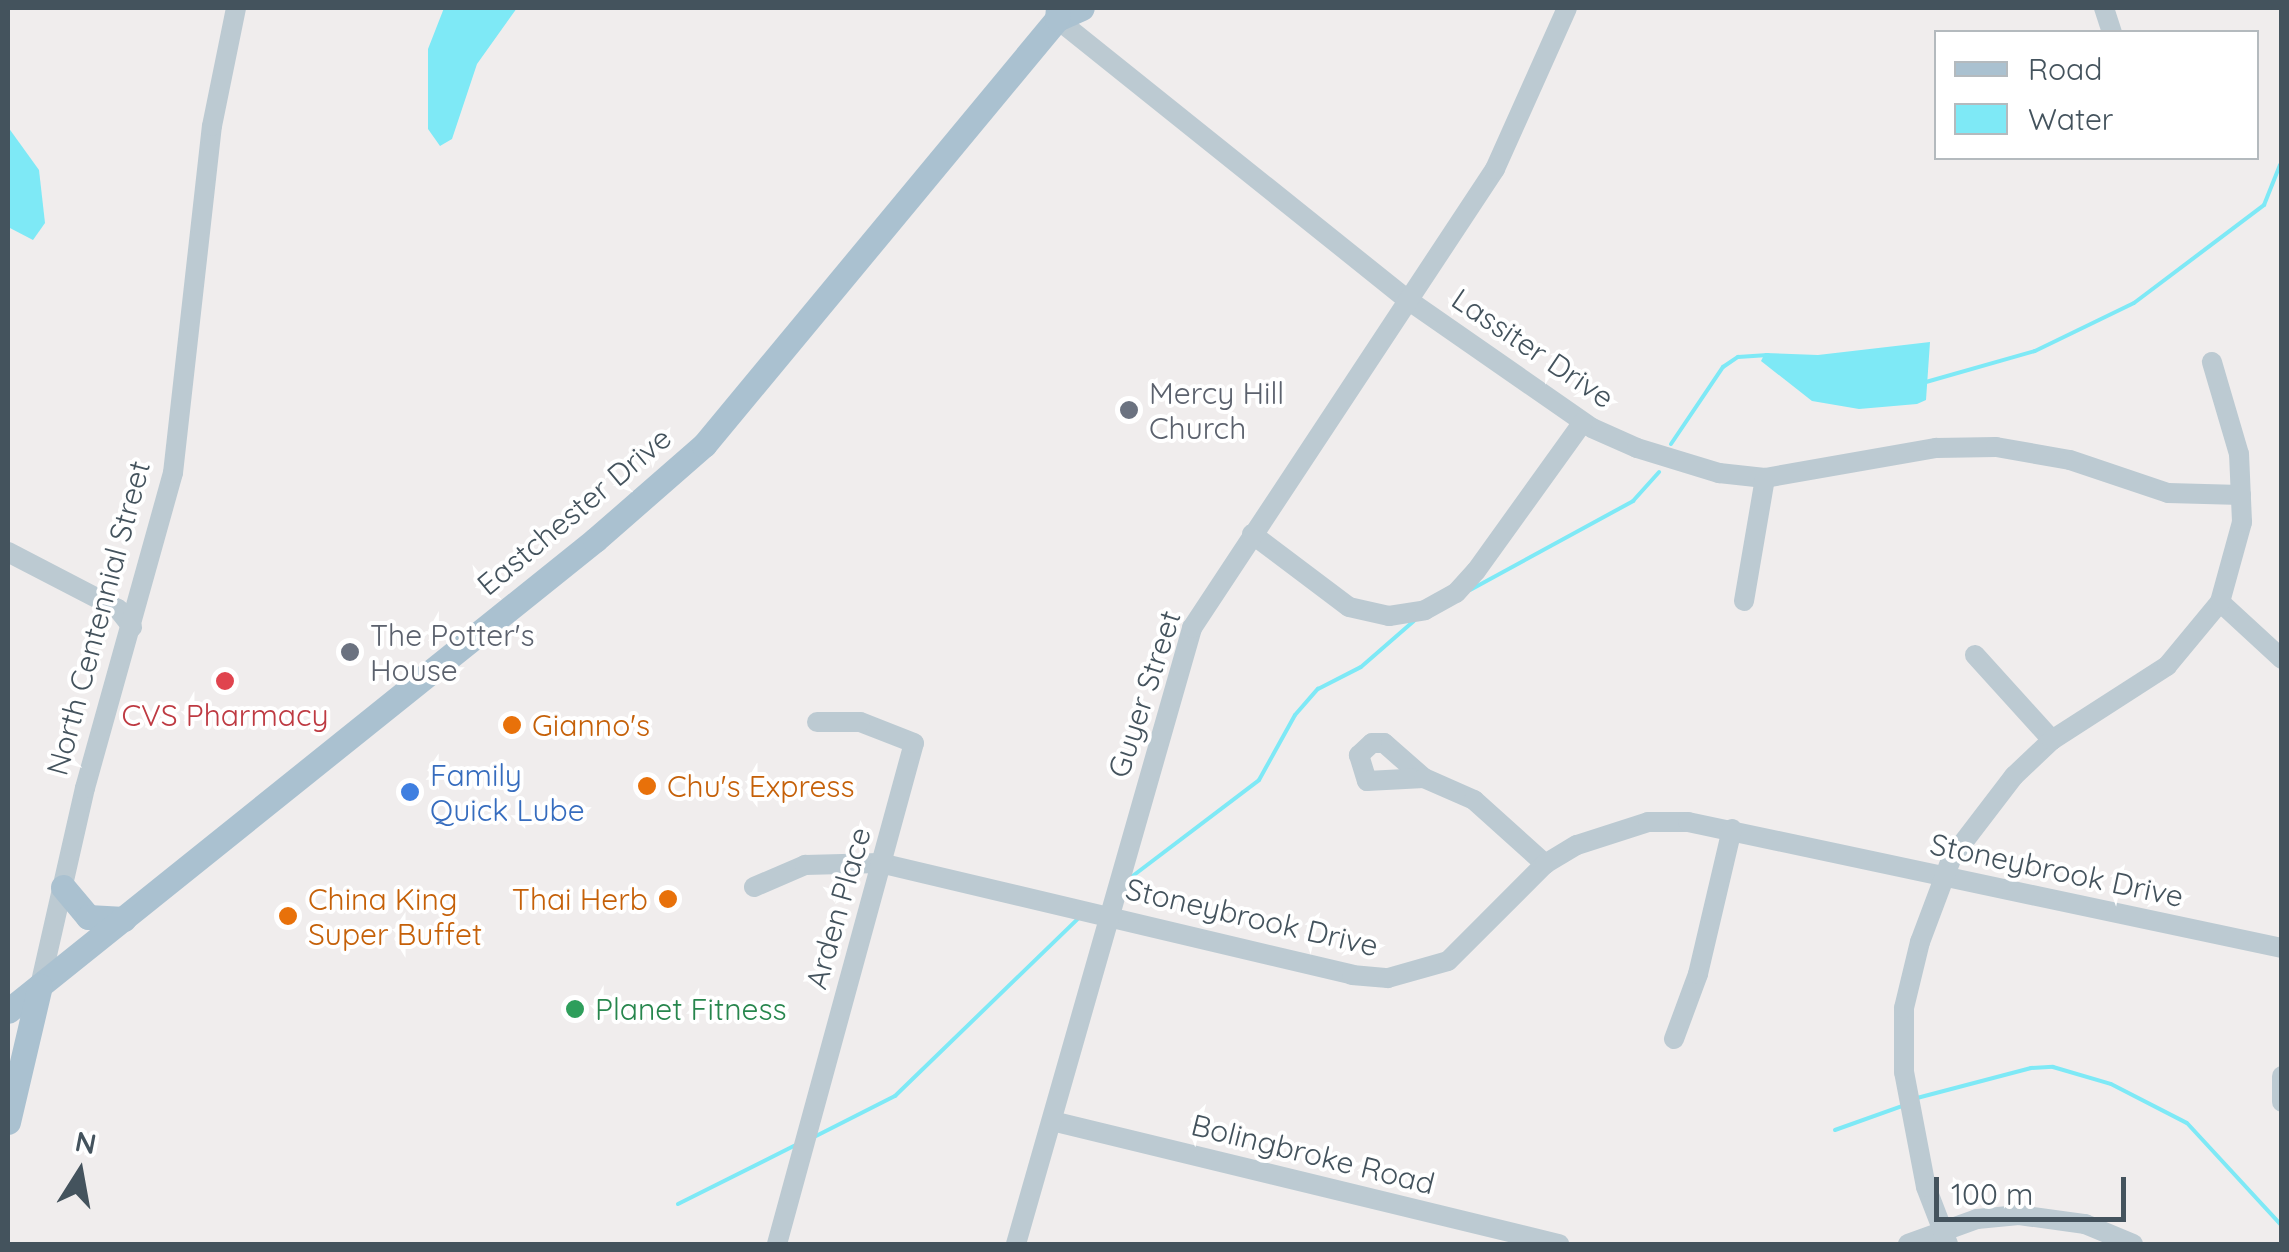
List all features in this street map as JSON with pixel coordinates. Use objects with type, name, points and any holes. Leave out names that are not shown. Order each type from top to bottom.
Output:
[{"type":"main road","name":"Eastchester Drive","points":[[8,1011],[704,444],[1058,13],[1082,8]]},
{"type":"main road","points":[[63,886],[88,917],[124,919]]},
{"type":"main road","name":"North Centennial Street","points":[[9,1108],[40,986]]},
{"type":"street","name":"North Centennial Street","points":[[40,986],[183,417],[212,126],[236,8]]},
{"type":"street","name":"Guyer Street","points":[[1016,1244],[1192,628],[1496,169],[1566,8]]},
{"type":"street","name":"Lassiter Drive","points":[[1058,13],[1408,300],[1583,422],[1677,463],[1765,478],[1936,448],[1996,446],[2070,460],[2168,493],[2241,495]]},
{"type":"street","points":[[1945,1238],[1914,1135],[1904,1024],[1920,942],[1945,876],[1981,815],[2052,740],[2166,666],[2220,602],[2237,552],[2241,495],[2239,454],[2212,362]]},
{"type":"street","points":[[1252,534],[1349,607],[1389,616],[1426,610],[1456,594],[1476,571],[1583,422]]},
{"type":"street","points":[[1744,601],[1765,478]]},
{"type":"street","points":[[8,552],[118,609],[132,627]]},
{"type":"street","points":[[2220,602],[2282,659]]},
{"type":"street","points":[[1975,654],[2052,740]]},
{"type":"street","name":"Arden Place","points":[[777,1244],[914,743],[860,722],[817,722]]},
{"type":"street","points":[[1424,778],[1474,800],[1544,864]]},
{"type":"street","name":"Stoneybrook Drive","points":[[754,887],[805,865],[880,863],[1352,976],[1388,978],[1448,960],[1544,864],[1607,831],[1648,822],[1732,829],[2282,948]]},
{"type":"street","points":[[1674,1039],[1698,974],[1732,829]]},
{"type":"street","points":[[2282,1076],[2282,1102]]},
{"type":"street","name":"Bolingbroke Road","points":[[1052,1121],[1559,1244]]},
{"type":"street","points":[[1908,1244],[1945,1238],[1978,1219],[2019,1216],[2085,1224],[2132,1244]]},
{"type":"water","points":[[444,8],[517,8],[477,64],[452,139],[440,146],[428,129],[428,49]]},
{"type":"water","points":[[8,127],[39,170],[45,223],[33,240],[8,227]]},
{"type":"water","points":[[1930,342],[1926,400],[1917,404],[1859,409],[1812,401],[1761,361],[1765,353],[1818,355]]},
{"type":"waterway","points":[[1926,382],[2035,351],[2134,303],[2264,205],[2280,165]]},
{"type":"waterway","points":[[1671,444],[1723,367],[1738,357],[1768,355]]},
{"type":"waterway","points":[[1470,590],[1633,501],[1659,472]]},
{"type":"waterway","points":[[1130,878],[1259,780],[1295,715],[1318,689],[1361,667],[1414,621]]},
{"type":"waterway","points":[[816,1136],[895,1096],[1079,918]]},
{"type":"waterway","points":[[1917,1098],[2031,1068],[2053,1067],[2111,1084],[2187,1123],[2282,1226]]},
{"type":"waterway","points":[[1835,1130],[1905,1105]]},
{"type":"waterway","points":[[678,1204],[794,1146]]},
{"type":"place","name":"Mercy Hill Church","points":[[1129,410]]},
{"type":"place","name":"The Potter's House","points":[[350,652]]},
{"type":"place","name":"CVS Pharmacy","points":[[225,681]]},
{"type":"place","name":"Gianno's","points":[[512,725]]},
{"type":"place","name":"Chu's Express","points":[[647,786]]},
{"type":"place","name":"Family Quick Lube","points":[[410,792]]},
{"type":"place","name":"Thai Herb","points":[[668,899]]},
{"type":"place","name":"China King Super Buffet","points":[[288,916]]},
{"type":"place","name":"Planet Fitness","points":[[575,1009]]}]
